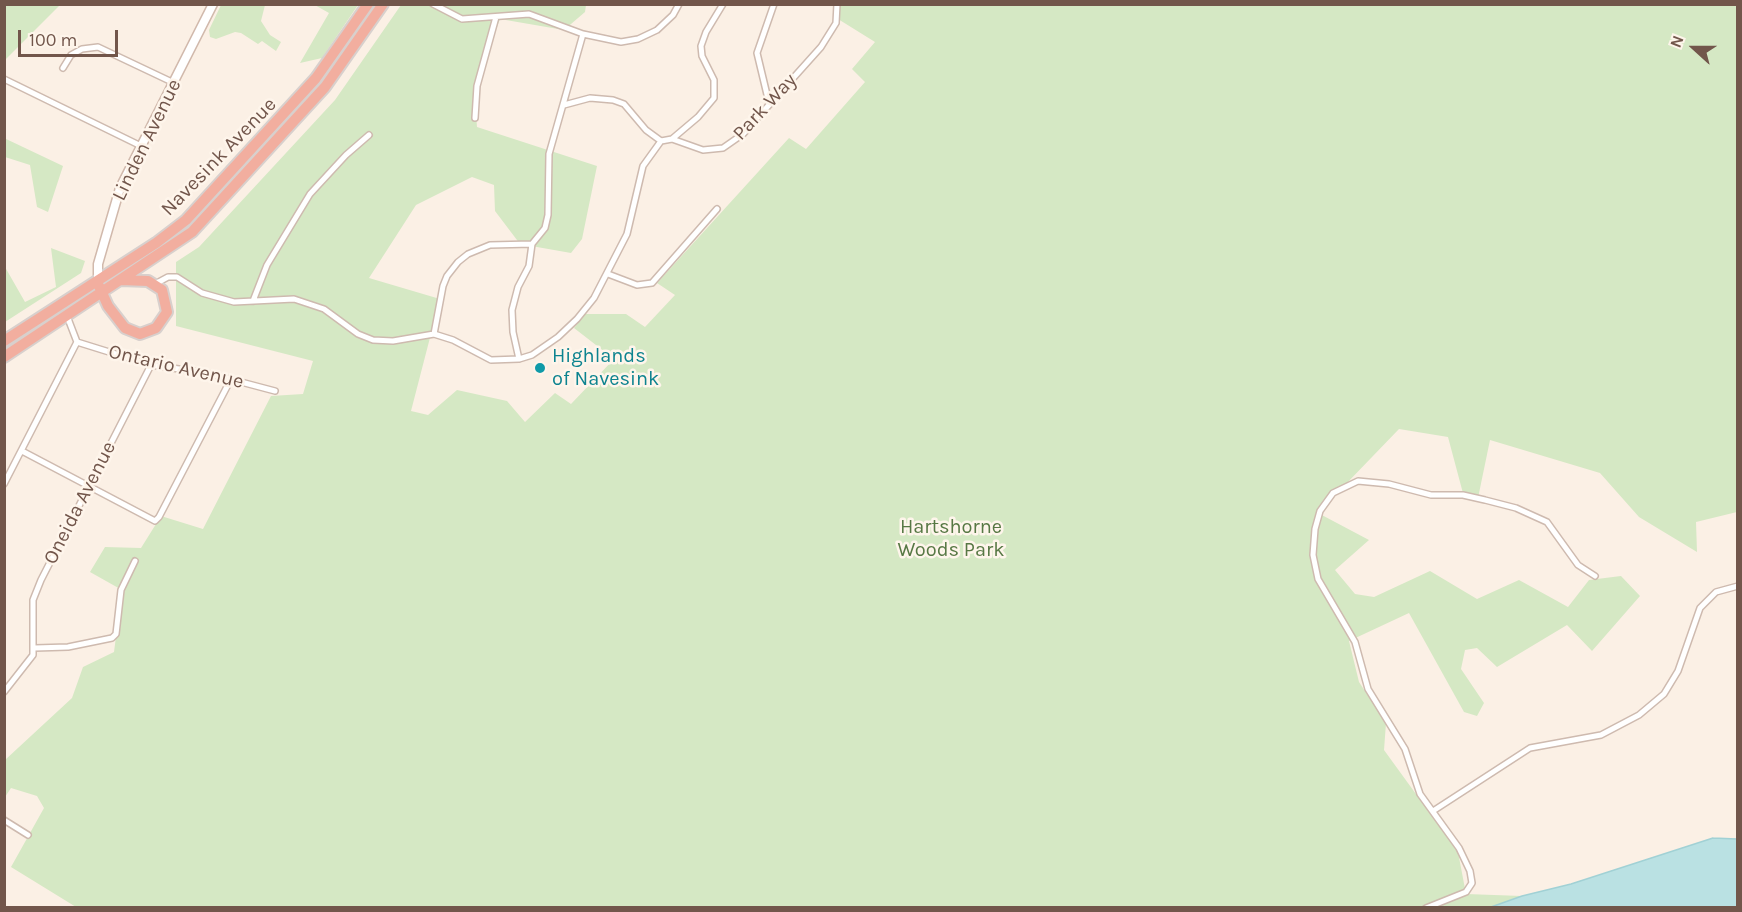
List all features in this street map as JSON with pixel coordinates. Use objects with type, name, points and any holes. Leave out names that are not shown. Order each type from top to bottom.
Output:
[{"type":"highway","name":"Navesink Avenue","points":[[4,339],[173,231],[196,211],[316,78],[368,4]]},
{"type":"highway","name":"Navesink Avenue","points":[[121,280],[183,239],[201,223],[325,87],[383,5]]},
{"type":"highway","points":[[4,357],[101,292],[121,280],[144,280],[155,284],[164,295],[167,312],[162,324],[148,332],[138,333],[125,328],[114,315],[101,292],[98,280]]},
{"type":"street","name":"Linden Avenue","points":[[98,280],[98,264],[120,188],[213,4]]},
{"type":"street","points":[[433,4],[462,19],[529,14],[583,34],[615,42],[629,42],[647,36],[671,17],[679,4]]},
{"type":"street","points":[[673,137],[698,117],[714,98],[714,80],[702,56],[701,46],[706,32],[723,4]]},
{"type":"street","points":[[769,102],[757,53],[774,4]]},
{"type":"street","name":"Park Way","points":[[661,141],[673,137],[703,150],[723,148],[743,134],[833,30],[839,15],[837,4]]},
{"type":"street","points":[[475,118],[477,86],[496,17]]},
{"type":"street","points":[[519,359],[513,332],[512,309],[518,287],[529,266],[532,244],[542,233],[547,222],[549,154],[583,34]]},
{"type":"street","points":[[63,68],[71,55],[82,49],[98,46],[174,83]]},
{"type":"street","points":[[4,79],[141,146]]},
{"type":"street","points":[[155,284],[174,276],[220,299],[253,301],[288,298],[305,302],[324,309],[358,334],[373,340],[393,341],[434,334],[453,340],[491,360],[519,359],[541,350],[577,319],[608,274],[627,234],[640,172],[661,141],[646,130],[624,104],[613,100],[590,98],[564,105]]},
{"type":"street","points":[[253,301],[267,265],[310,194],[346,155],[369,135]]},
{"type":"street","points":[[608,274],[637,285],[652,284],[717,209]]},
{"type":"street","points":[[434,334],[443,286],[447,276],[458,262],[468,254],[490,245],[532,244]]},
{"type":"street","points":[[4,484],[77,342],[67,315]]},
{"type":"street","name":"Ontario Avenue","points":[[77,342],[151,364],[231,379],[275,391]]},
{"type":"street","name":"Oneida Avenue","points":[[35,648],[33,608],[36,591],[151,364]]},
{"type":"street","points":[[21,451],[154,521],[159,517],[231,379]]},
{"type":"street","points":[[1426,908],[1463,893],[1471,886],[1470,871],[1463,855],[1417,787],[1401,741],[1368,689],[1355,642],[1318,579],[1313,555],[1314,529],[1320,511],[1332,493],[1358,481],[1389,484],[1431,495],[1463,495],[1516,508],[1547,522],[1578,565],[1594,576]]},
{"type":"street","points":[[4,692],[30,663],[35,648],[68,647],[112,638],[116,634],[121,590],[135,561]]},
{"type":"street","points":[[1433,811],[1530,748],[1601,735],[1640,715],[1664,694],[1678,671],[1700,608],[1716,592],[1737,586]]},
{"type":"street","points":[[4,820],[28,835]]},
{"type":"green space","points":[[5,4],[60,5],[5,60]]},
{"type":"green space","points":[[313,4],[358,5],[322,58],[300,63],[329,13]]},
{"type":"green space","points":[[221,5],[265,5],[261,21],[270,35],[281,42],[276,51],[262,41],[258,44],[241,33],[235,32],[216,39],[210,37],[209,30]]},
{"type":"green space","name":"Hartshorne Woods Park","points":[[401,5],[586,5],[585,12],[564,30],[500,19],[474,89],[477,127],[597,166],[582,239],[571,253],[520,244],[495,211],[494,185],[472,177],[416,205],[369,278],[440,299],[411,411],[428,415],[457,390],[507,401],[525,422],[555,393],[571,404],[614,359],[574,328],[585,314],[626,314],[645,327],[675,295],[657,283],[789,138],[806,149],[865,82],[852,69],[875,42],[838,19],[833,5],[1737,5],[1737,512],[1696,522],[1697,552],[1639,517],[1600,473],[1490,440],[1478,498],[1464,497],[1448,437],[1399,429],[1318,513],[1369,540],[1335,570],[1355,594],[1374,597],[1430,571],[1477,599],[1519,580],[1568,607],[1589,580],[1621,576],[1640,596],[1592,651],[1567,625],[1497,667],[1477,648],[1465,650],[1461,669],[1484,703],[1477,716],[1464,712],[1409,613],[1349,641],[1359,682],[1386,723],[1384,750],[1458,852],[1466,894],[1522,896],[1491,908],[76,907],[11,867],[44,808],[37,796],[11,788],[5,797],[5,760],[72,698],[83,667],[114,652],[122,590],[90,572],[105,547],[141,548],[161,516],[203,529],[271,396],[303,394],[313,361],[176,326],[176,262],[199,247],[335,100]]},
{"type":"green space","points":[[4,138],[63,166],[48,212],[37,207],[30,165],[5,157]]},
{"type":"green space","points":[[51,248],[85,261],[81,273],[5,322],[5,267],[25,302],[56,287]]},
{"type":"water","points":[[1713,838],[1737,839],[1737,907],[1491,907],[1522,896],[1571,884]]},
{"type":"place","name":"Highlands of Navesink","points":[[540,368]]}]
